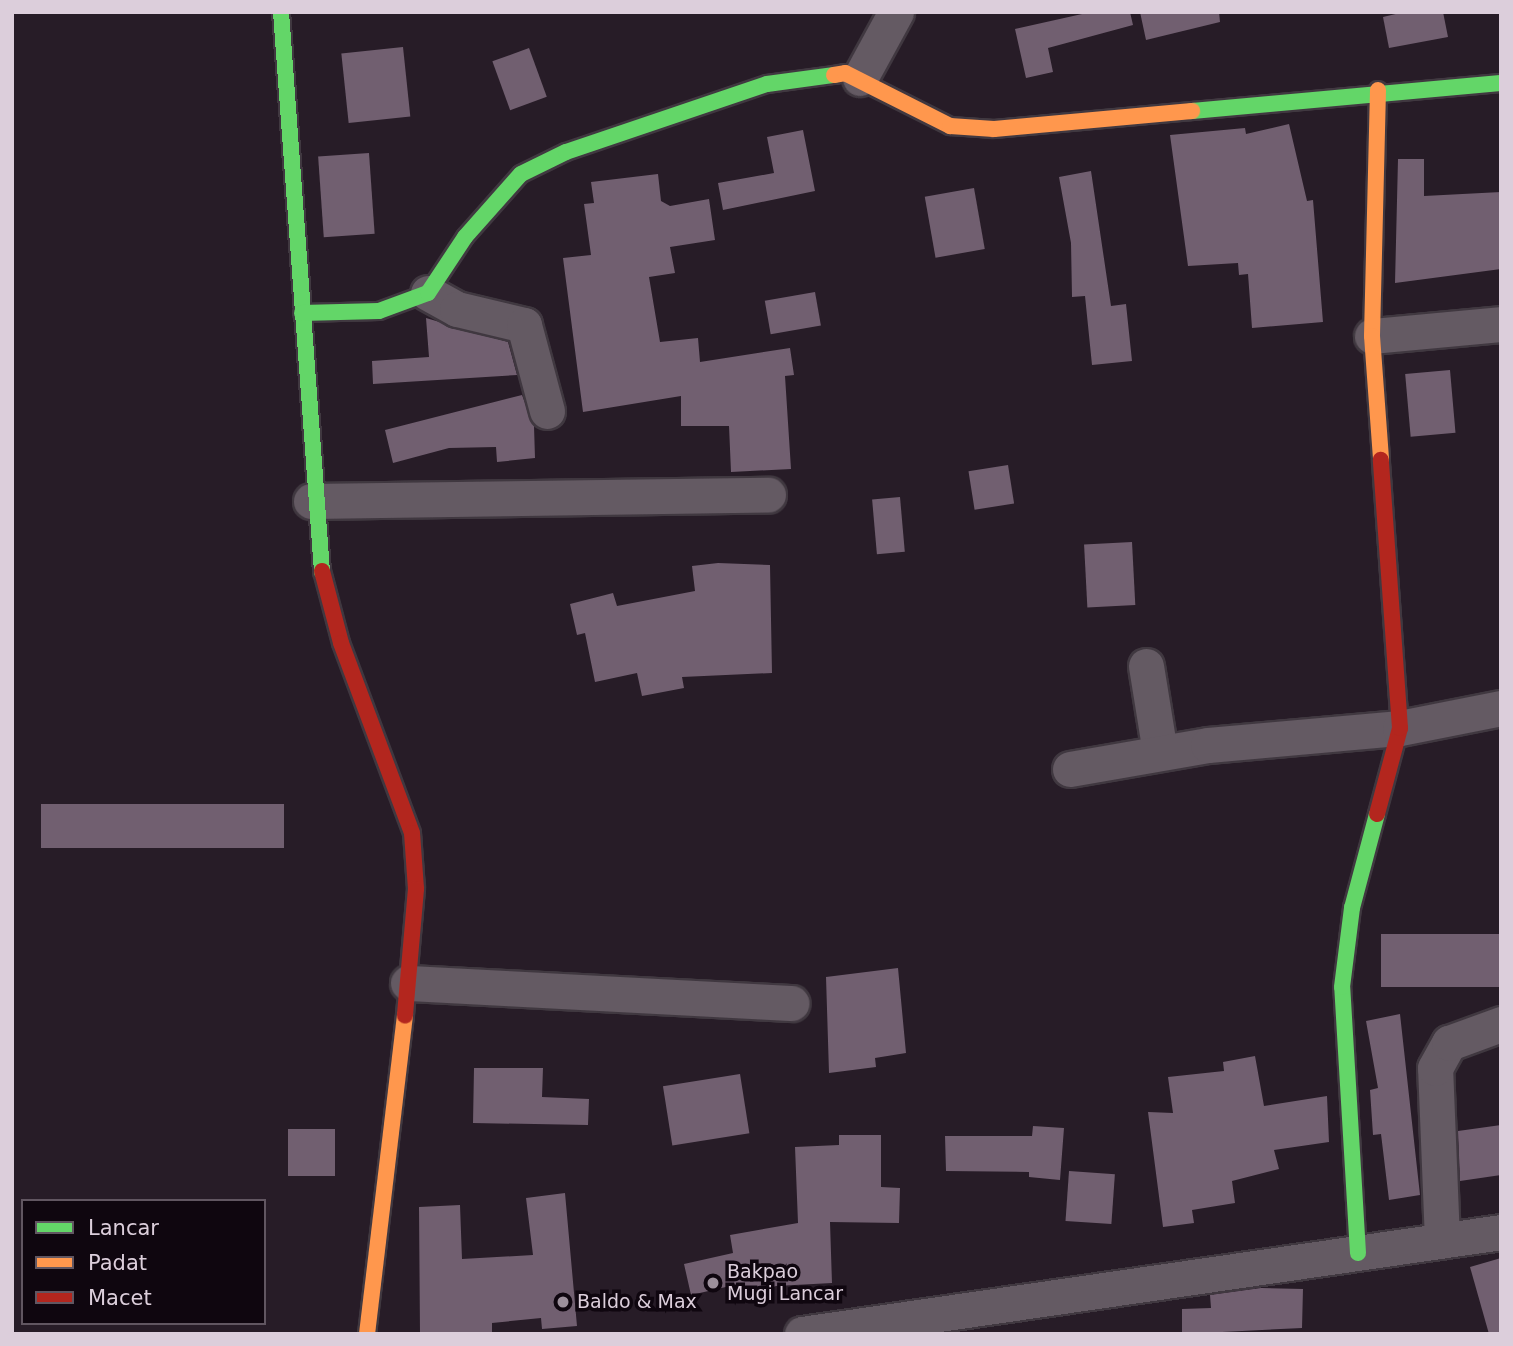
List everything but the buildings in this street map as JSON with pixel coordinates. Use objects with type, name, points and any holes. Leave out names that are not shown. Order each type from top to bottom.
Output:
[{"type":"street","points":[[281,12],[316,548],[341,643],[412,833],[416,889],[408,983],[367,1334]]},
{"type":"street","points":[[860,78],[896,12]]},
{"type":"street","points":[[302,313],[379,311],[428,293],[465,237],[521,174],[566,152],[767,84],[845,73],[860,78],[950,126],[993,129],[1378,90],[1501,83]]},
{"type":"street","points":[[1358,1253],[1342,987],[1352,908],[1400,728],[1372,336],[1378,90]]},
{"type":"street","points":[[428,293],[457,309],[524,325],[547,411]]},
{"type":"street","points":[[1372,336],[1501,324]]},
{"type":"street","points":[[311,501],[768,495]]},
{"type":"street","points":[[1146,667],[1160,752]]},
{"type":"street","points":[[1070,769],[1160,752],[1400,728],[1501,708]]},
{"type":"street","points":[[408,983],[791,1003]]},
{"type":"street","points":[[1442,1241],[1435,1068],[1449,1043],[1501,1024]]},
{"type":"street","points":[[802,1334],[917,1325],[1501,1232]]},
{"type":"traffic: fast","points":[[281,12],[322,571]]},
{"type":"traffic: fast","points":[[302,313],[379,311],[428,293],[465,237],[521,174],[566,152],[767,84],[834,75]]},
{"type":"traffic: fast","points":[[1192,111],[1501,83]]},
{"type":"traffic: fast","points":[[1358,1253],[1342,987],[1352,908],[1377,814]]},
{"type":"traffic: slow","points":[[834,75],[845,73],[950,126],[994,129],[1192,111]]},
{"type":"traffic: slow","points":[[1378,90],[1372,336],[1381,460]]},
{"type":"traffic: slow","points":[[367,1334],[405,1016]]},
{"type":"traffic: jam","points":[[1377,814],[1400,728],[1381,460]]},
{"type":"traffic: jam","points":[[322,571],[341,643],[412,833],[416,889],[405,1016]]},
{"type":"place","name":"Bakpao Mugi Lancar","points":[[713,1283]]},
{"type":"place","name":"Baldo & Max","points":[[563,1302]]}]
